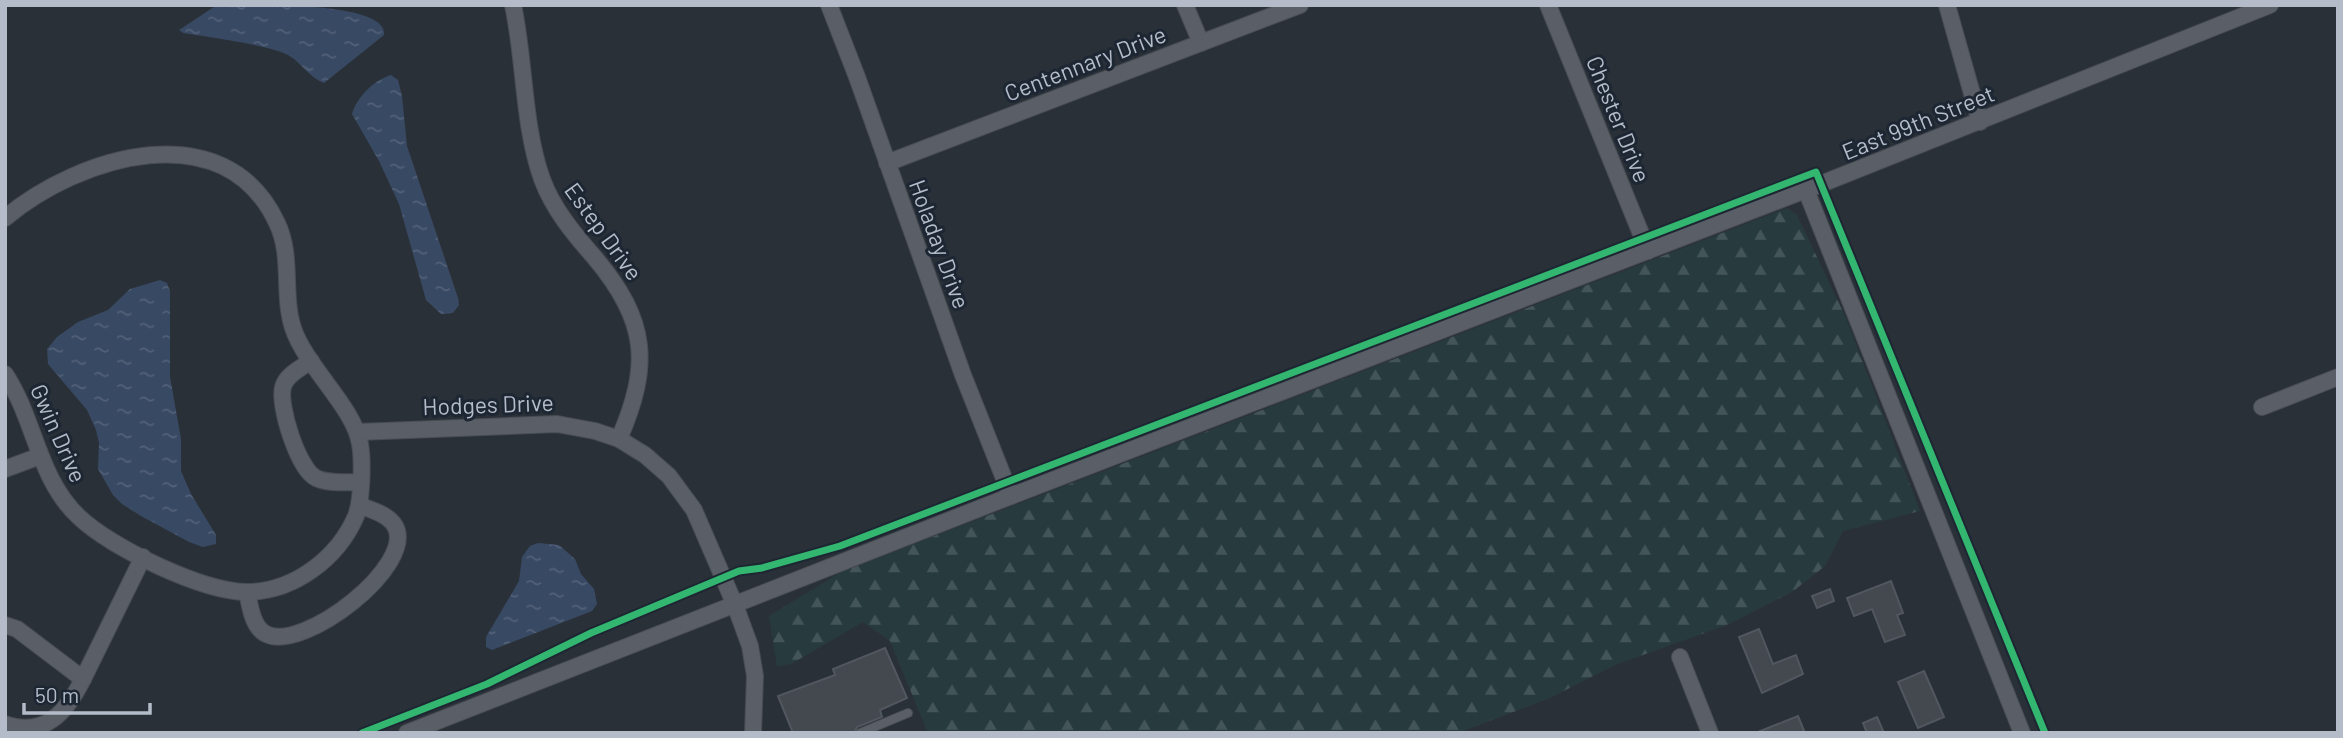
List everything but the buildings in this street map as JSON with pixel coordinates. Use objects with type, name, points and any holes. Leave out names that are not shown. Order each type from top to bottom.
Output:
[{"type":"street","name":"Estep Drive","points":[[513,5],[533,144],[542,181],[563,219],[617,286],[635,325],[640,376],[634,402],[619,439]]},
{"type":"street","name":"Holaday Drive","points":[[829,5],[962,375],[1011,496]]},
{"type":"street","points":[[1185,5],[1201,43]]},
{"type":"street","name":"Centennary Drive","points":[[887,163],[1300,5]]},
{"type":"street","name":"Chester Drive","points":[[1548,5],[1648,251]]},
{"type":"street","points":[[1947,5],[1980,122]]},
{"type":"street","name":"East 99th Street","points":[[407,733],[1011,496],[1807,190],[2270,5]]},
{"type":"street","points":[[5,218],[29,200],[65,180],[124,160],[159,154],[185,154],[217,164],[237,175],[256,192],[276,220],[284,241],[291,321],[297,338],[358,432],[362,454],[357,514],[340,543],[316,567],[281,586],[247,592],[257,625],[265,634],[274,637],[293,635],[326,621],[357,598],[380,573],[395,550],[398,540],[395,526],[382,514],[359,505]]},
{"type":"street","points":[[1807,190],[2022,733]]},
{"type":"street","points":[[311,361],[286,379],[282,392],[296,451],[305,469],[318,478],[360,482]]},
{"type":"street","name":"Gwin Drive","points":[[5,374],[23,407],[40,456],[58,492],[77,516],[143,557],[203,584],[247,592]]},
{"type":"street","points":[[2262,407],[2338,377]]},
{"type":"street","name":"Hodges Drive","points":[[358,432],[557,424],[583,428],[619,439],[657,465],[683,494],[702,524],[735,604],[750,646],[755,676],[753,733]]},
{"type":"street","points":[[5,468],[40,456]]},
{"type":"street","points":[[5,724],[30,730],[43,727],[54,722],[71,704],[143,557]]},
{"type":"street","points":[[5,625],[17,629],[83,679]]},
{"type":"street","points":[[1680,657],[1710,733]]},
{"type":"lane","points":[[860,733],[908,713]]},
{"type":"green space","points":[[1787,208],[1797,215],[1846,318],[1920,511],[1843,531],[1825,566],[1792,592],[1727,625],[1615,665],[1550,698],[1458,733],[928,733],[890,641],[863,622],[791,664],[777,666],[769,616],[841,572]]},
{"type":"water","points":[[217,5],[283,5],[340,10],[364,16],[379,24],[384,35],[324,83],[281,52],[179,30]]},
{"type":"water","points":[[391,75],[398,80],[407,146],[458,298],[459,305],[453,313],[441,314],[426,300],[399,204],[379,161],[352,114],[367,90]]},
{"type":"water","points":[[160,280],[167,283],[170,291],[170,377],[181,439],[181,471],[191,494],[216,535],[216,544],[203,547],[141,516],[113,495],[98,469],[99,443],[87,410],[48,364],[47,349],[57,337],[78,322],[108,310],[130,289]]},
{"type":"water","points":[[538,543],[559,545],[575,559],[581,574],[594,589],[597,604],[592,611],[492,650],[486,647],[486,637],[519,581],[522,557],[530,546]]},
{"type":"cycle path","points":[[362,733],[487,684],[591,633],[739,571],[762,568],[840,546],[1816,172],[2045,733]]}]
